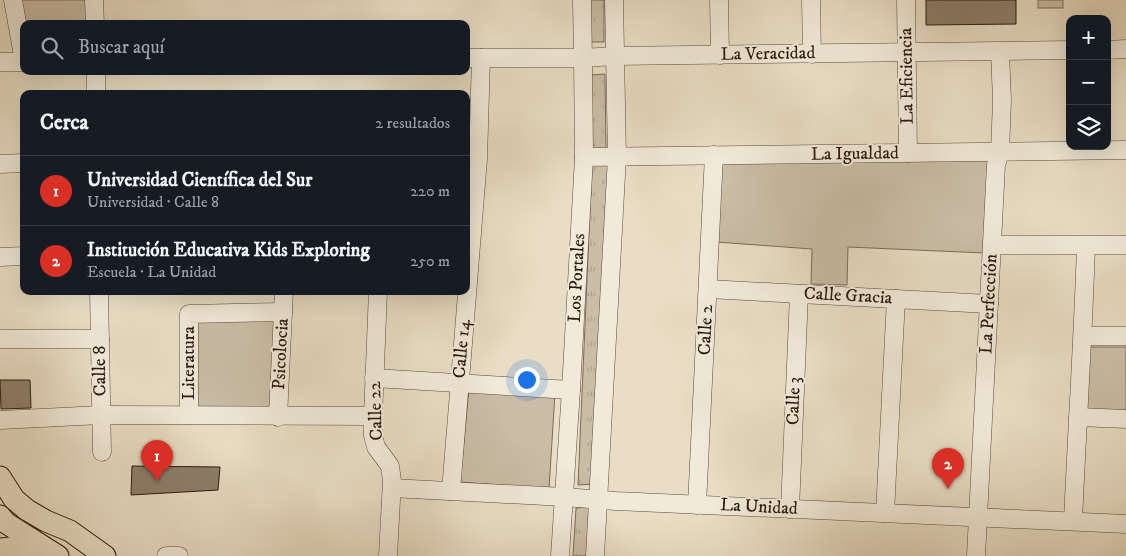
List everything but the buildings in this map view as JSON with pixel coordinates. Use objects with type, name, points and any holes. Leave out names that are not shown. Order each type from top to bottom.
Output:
[{"type":"main road","points":[[0,477],[14,499],[27,510],[46,521],[70,531],[105,556]]},
{"type":"main road","points":[[0,516],[6,523],[58,556]]},
{"type":"main road","points":[[0,549],[27,547],[43,550],[58,556]]},
{"type":"street","points":[[13,0],[20,39]]},
{"type":"street","points":[[94,0],[95,20]]},
{"type":"street","name":"Los Portales","points":[[560,556],[584,157],[582,0]]},
{"type":"street","name":"Los Portales","points":[[594,556],[617,156],[614,0]]},
{"type":"street","points":[[718,0],[720,55]]},
{"type":"street","points":[[811,0],[812,54]]},
{"type":"street","name":"La Eficiencia","points":[[906,0],[908,153]]},
{"type":"street","points":[[1111,50],[1126,49]]},
{"type":"street","name":"La Veracidad","points":[[474,58],[1066,50]]},
{"type":"street","name":"La Perfección","points":[[976,556],[996,165],[1000,152],[1002,100],[1000,52]]},
{"type":"street","name":"Calle 14","points":[[470,193],[474,58]]},
{"type":"street","points":[[0,62],[20,62]]},
{"type":"street","points":[[96,75],[96,90]]},
{"type":"street","name":"La Igualdad","points":[[584,157],[1126,150]]},
{"type":"street","name":"Calle 2","points":[[697,505],[714,155]]},
{"type":"street","points":[[0,164],[20,163]]},
{"type":"street","points":[[992,246],[1126,245]]},
{"type":"street","points":[[1073,521],[1086,246]]},
{"type":"street","points":[[0,257],[20,256]]},
{"type":"street","name":"Calle Gracia","points":[[708,289],[989,304]]},
{"type":"street","name":"Calle 3","points":[[790,509],[799,294]]},
{"type":"street","name":"Calle 8","points":[[99,295],[102,452]]},
{"type":"street","name":"Psicolocia","points":[[278,417],[284,295]]},
{"type":"street","name":"Calle 22","points":[[378,295],[373,435],[376,448],[390,466],[392,488],[388,556]]},
{"type":"street","name":"Calle 14","points":[[451,491],[464,295]]},
{"type":"street","points":[[885,513],[896,299]]},
{"type":"street","name":"Literatura","points":[[189,415],[190,314],[283,312]]},
{"type":"street","points":[[1083,336],[1126,336]]},
{"type":"street","points":[[0,339],[100,339]]},
{"type":"street","points":[[374,378],[571,390]]},
{"type":"street","points":[[0,420],[101,415],[373,416]]},
{"type":"street","points":[[1078,417],[1126,419]]},
{"type":"street","name":"La Unidad","points":[[392,488],[697,505],[1126,524]]},
{"type":"street","points":[[166,556],[180,556]]},
{"type":"green space","points":[[18,0],[89,0],[90,20],[23,20]]},
{"type":"green space","points":[[588,0],[604,0],[604,42],[589,42]]},
{"type":"green space","points":[[1038,0],[1063,0],[1063,8],[1038,8]]},
{"type":"green space","points":[[605,74],[606,150],[589,151],[590,75]]},
{"type":"green space","points":[[990,156],[984,253],[848,247],[847,285],[811,284],[812,249],[716,242],[720,163]]},
{"type":"green space","points":[[609,164],[594,484],[578,485],[592,165]]},
{"type":"green space","points":[[280,315],[275,413],[192,412],[193,316]]},
{"type":"green space","points":[[1088,347],[1126,347],[1126,413],[1084,411]]},
{"type":"green space","points":[[469,389],[555,393],[549,489],[460,482]]},
{"type":"green space","points":[[588,507],[591,510],[589,556],[573,556],[576,508]]},
{"type":"place","name":"Universidad Científica del Sur","points":[[157,481]]},
{"type":"place","name":"Institución Educativa Kids Exploring","points":[[948,489]]}]
